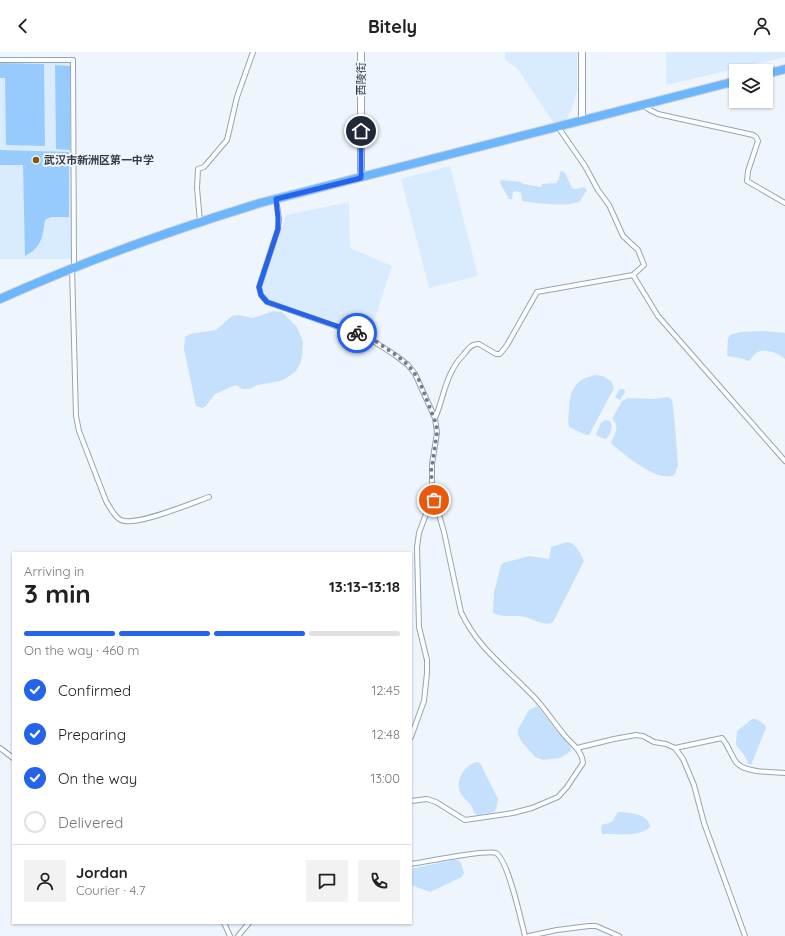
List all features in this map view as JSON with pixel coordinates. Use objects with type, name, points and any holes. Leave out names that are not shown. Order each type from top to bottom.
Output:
[{"type":"highway","points":[[773,72],[785,69]]},
{"type":"highway","points":[[0,299],[73,267],[200,222],[276,199],[729,83]]},
{"type":"street","points":[[200,222],[197,188],[198,169],[204,167],[227,140],[237,97],[252,52]]},
{"type":"street","name":"西陵街","points":[[361,52],[361,178]]},
{"type":"street","points":[[582,52],[582,120]]},
{"type":"street","points":[[0,60],[73,60],[73,267],[76,416],[80,431],[106,501],[116,517],[123,521],[140,521],[209,497]]},
{"type":"street","points":[[643,104],[658,114],[753,135],[756,137],[758,141],[748,171],[747,181],[785,203]]},
{"type":"street","points":[[435,418],[440,408],[450,374],[456,363],[468,349],[476,343],[496,354],[500,354],[507,345],[537,292],[633,276],[644,265],[638,250],[623,236],[609,205],[598,190],[585,166],[558,127]]},
{"type":"street","points":[[276,199],[278,224],[260,284],[260,290],[263,298],[267,302],[367,337],[408,365],[415,374],[435,418],[437,433],[431,472],[434,500],[444,532],[459,606],[466,623],[493,658],[534,697],[565,736],[581,753],[583,763],[561,796],[532,808],[469,821],[462,819],[431,800],[412,801]]},
{"type":"street","points":[[633,276],[658,316],[785,461]]},
{"type":"street","points":[[412,734],[424,701],[427,673],[427,660],[419,627],[417,547],[419,533],[426,514],[434,500]]},
{"type":"street","points":[[577,748],[636,735],[674,748],[683,759],[694,785],[704,823],[745,936]]},
{"type":"street","points":[[674,748],[722,738],[735,760],[742,767],[763,772],[785,773]]},
{"type":"street","points":[[0,748],[12,757]]},
{"type":"street","points":[[412,864],[490,852],[497,854],[507,870],[525,936]]},
{"type":"street","points":[[224,924],[230,936]]},
{"type":"street","points":[[238,936],[248,924]]},
{"type":"street","points":[[529,936],[557,930],[589,926],[596,926],[619,936]]},
{"type":"shaded area","points":[[505,52],[577,52],[577,90],[574,103],[566,122],[555,125],[517,68],[505,60]]},
{"type":"shaded area","points":[[666,52],[785,52],[785,57],[755,64],[729,64],[729,70],[666,85]]},
{"type":"shaded area","name":"武汉市新洲区第一中学","points":[[0,62],[72,62],[71,259],[0,259]]},
{"type":"shaded area","points":[[0,63],[44,64],[45,146],[6,145],[5,78],[0,78]]},
{"type":"shaded area","points":[[55,65],[70,66],[70,150],[56,149]]},
{"type":"shaded area","points":[[0,150],[69,152],[69,217],[51,217],[45,220],[43,232],[38,245],[31,253],[25,256],[23,165],[0,165]]},
{"type":"shaded area","points":[[450,166],[478,276],[429,288],[401,179]]},
{"type":"shaded area","points":[[562,171],[565,173],[572,188],[576,189],[584,187],[587,190],[580,201],[560,205],[522,201],[521,193],[516,191],[513,192],[512,199],[509,199],[500,183],[501,180],[503,180],[521,182],[523,184],[541,187],[542,184],[556,183],[559,179],[560,172]]},
{"type":"shaded area","points":[[349,202],[350,248],[392,266],[370,333],[266,299],[261,290],[286,215]]},
{"type":"shaded area","points":[[273,311],[282,312],[297,327],[303,342],[302,356],[296,371],[280,381],[257,385],[250,389],[242,389],[236,385],[233,386],[215,394],[206,406],[202,408],[196,406],[184,349],[185,337],[190,334],[216,330],[232,316],[238,315],[253,318]]},
{"type":"shaded area","points":[[766,331],[785,333],[785,359],[775,353],[766,351],[758,352],[749,361],[727,356],[728,338],[730,335],[740,332]]},
{"type":"shaded area","points":[[595,375],[603,376],[611,381],[614,388],[589,435],[586,435],[569,427],[568,418],[570,403],[574,387],[582,380]]},
{"type":"shaded area","points":[[620,389],[624,389],[625,392],[620,400],[615,397]]},
{"type":"shaded area","points":[[668,397],[672,400],[678,465],[675,474],[669,477],[661,476],[642,467],[611,443],[616,428],[615,422],[612,419],[622,401],[628,398],[655,399]]},
{"type":"shaded area","points":[[605,420],[610,421],[612,426],[610,434],[606,439],[597,436],[596,434],[601,423]]},
{"type":"shaded area","points":[[567,542],[575,546],[584,561],[553,622],[547,624],[525,617],[497,615],[493,613],[494,592],[501,565],[503,563],[529,556],[549,559],[551,547]]},
{"type":"shaded area","points":[[537,706],[571,747],[571,751],[560,758],[543,760],[535,757],[521,741],[518,734],[518,729],[529,710]]},
{"type":"shaded area","points":[[752,719],[756,719],[765,725],[766,728],[751,765],[748,764],[746,758],[736,744],[737,731]]},
{"type":"shaded area","points":[[477,762],[480,763],[498,799],[494,812],[478,815],[474,813],[469,803],[460,792],[459,787],[462,773],[469,766]]},
{"type":"shaded area","points":[[618,812],[633,813],[642,816],[649,822],[650,827],[634,834],[602,834],[602,825],[612,822]]},
{"type":"shaded area","points":[[458,860],[461,863],[464,873],[462,877],[430,892],[412,885],[412,869]]},
{"type":"way so far","points":[[357,333],[377,342],[396,355],[408,365],[418,378],[436,423],[437,433],[432,456],[431,472],[434,500]]},
{"type":"place","name":"武汉市新洲区第一中学","points":[[36,160]]},
{"type":"route","points":[[357,333],[267,302],[261,295],[259,287],[278,229],[276,199],[361,178],[361,131]]}]
